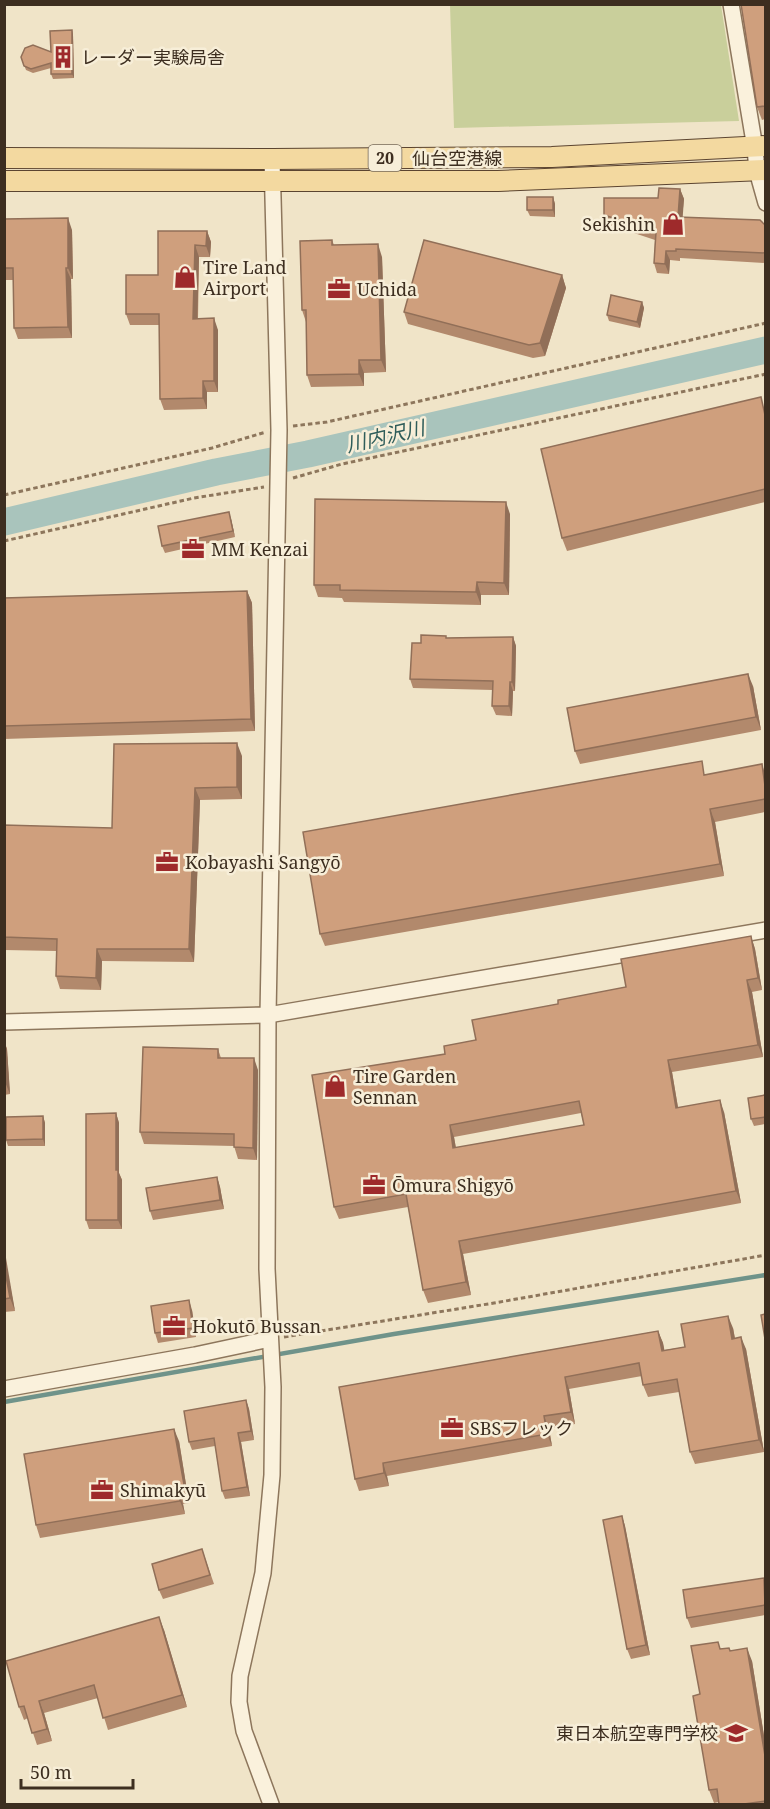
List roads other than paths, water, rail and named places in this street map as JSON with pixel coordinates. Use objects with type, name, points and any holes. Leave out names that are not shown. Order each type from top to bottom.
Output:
[{"type":"main road","name":"仙台空港線","points":[[4,158],[552,157],[760,147]]},
{"type":"main road","name":"仙台空港線","points":[[4,181],[498,181],[761,170]]},
{"type":"street","points":[[731,4],[760,147],[765,203]]},
{"type":"street","points":[[271,1804],[244,1731],[239,1702],[240,1676],[263,1573],[272,1475],[273,1387],[267,1269],[268,1015],[279,429],[272,159]]},
{"type":"street","points":[[4,1022],[268,1015],[765,930]]},
{"type":"street","points":[[4,1389],[271,1342]]},
{"type":"waterway","name":"川内沢川","points":[[4,522],[216,472],[308,454],[766,350]]},
{"type":"waterway","points":[[4,1402],[394,1334],[766,1275]]},
{"type":"place","name":"レーダー実験局舎","points":[[63,57]]},
{"type":"place","name":"Sekishin","points":[[673,224]]},
{"type":"place","name":"Tire Land Airport","points":[[185,277]]},
{"type":"place","name":"Uchida","points":[[339,289]]},
{"type":"place","name":"MM Kenzai","points":[[193,549]]},
{"type":"place","name":"Kobayashi Sangyō","points":[[167,862]]},
{"type":"place","name":"Tire Garden Sennan","points":[[335,1086]]},
{"type":"place","name":"Ōmura Shigyō","points":[[374,1185]]},
{"type":"place","name":"Hokutō Bussan","points":[[174,1326]]},
{"type":"place","name":"SBSフレック","points":[[452,1428]]},
{"type":"place","name":"Shimakyū","points":[[102,1490]]},
{"type":"place","name":"東日本航空専門学校","points":[[736,1733]]}]
